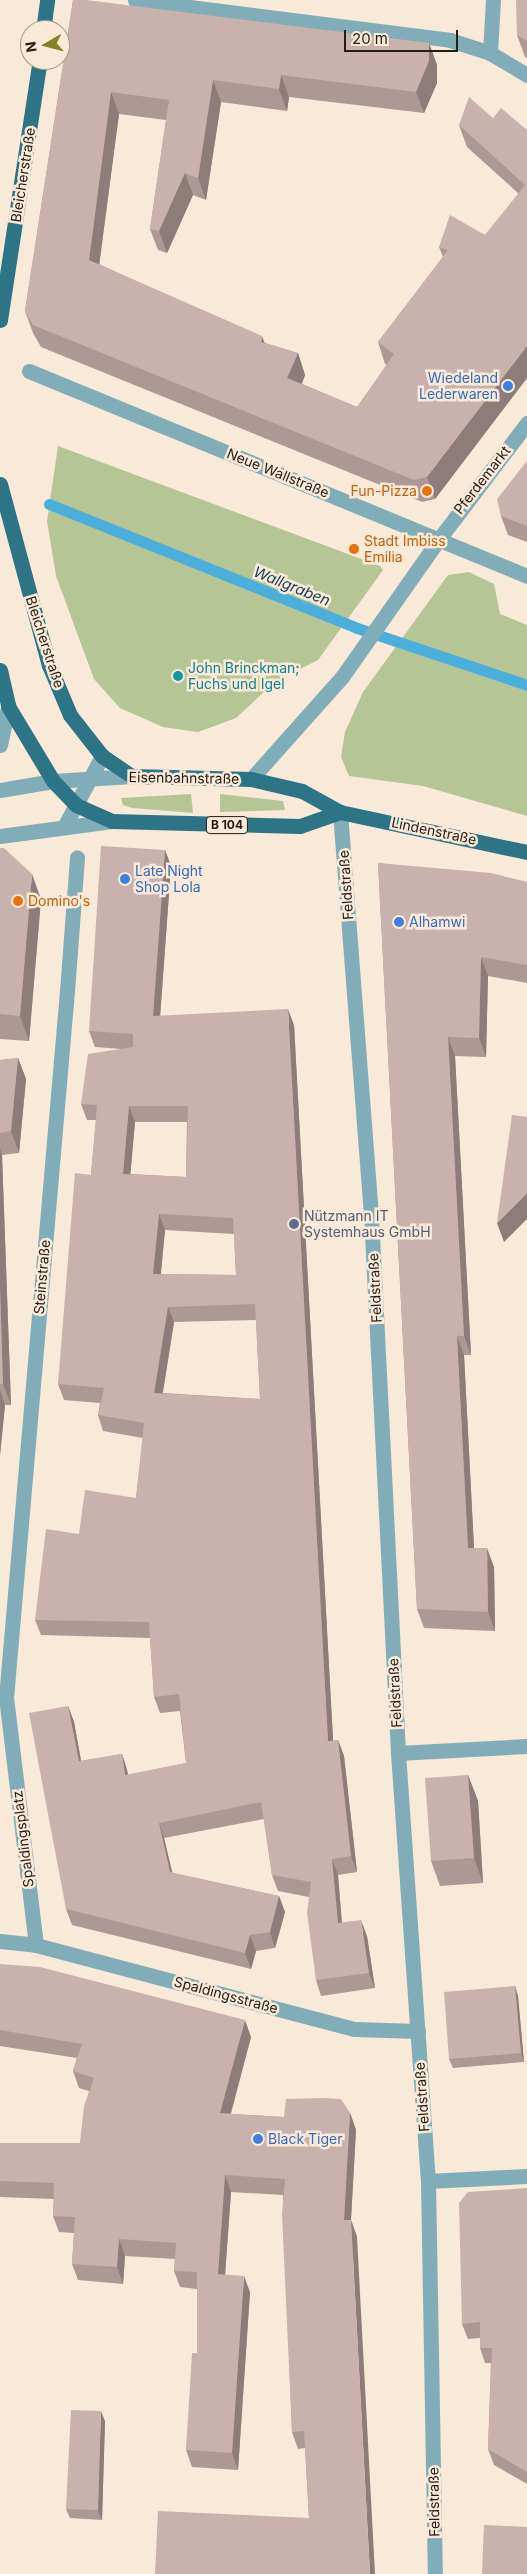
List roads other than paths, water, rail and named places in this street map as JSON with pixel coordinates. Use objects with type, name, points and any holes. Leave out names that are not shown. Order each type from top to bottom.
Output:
[{"type":"main road","points":[[44,20],[47,0]]},
{"type":"main road","name":"Bleicherstraße","points":[[0,320],[38,70]]},
{"type":"main road","name":"Bleicherstraße","points":[[0,484],[49,665],[70,715],[102,756],[132,776]]},
{"type":"main road","name":"B 104","points":[[0,670],[8,706],[53,781],[76,805],[112,821],[300,826],[340,812]]},
{"type":"main road","name":"Eisenbahnstraße","points":[[132,776],[251,779],[302,792],[340,812]]},
{"type":"main road","name":"Lindenstraße","points":[[340,812],[527,852]]},
{"type":"street","points":[[135,0],[450,40],[490,53],[527,75]]},
{"type":"street","points":[[490,53],[492,0]]},
{"type":"street","name":"Neue Wallstraße","points":[[29,371],[527,576]]},
{"type":"street","name":"Pferdemarkt","points":[[439,539],[527,423]]},
{"type":"street","points":[[251,779],[342,677],[407,588],[439,539]]},
{"type":"street","points":[[0,746],[8,706]]},
{"type":"street","points":[[64,827],[102,756]]},
{"type":"street","name":"Eisenbahnstraße","points":[[0,790],[53,781],[132,776]]},
{"type":"street","name":"Feldstraße","points":[[340,812],[371,1214],[398,1754],[428,2181],[435,2574]]},
{"type":"street","points":[[0,836],[112,821]]},
{"type":"street","name":"Steinstraße","points":[[3,1698],[67,991],[77,857]]},
{"type":"street","name":"Spaldingsplatz","points":[[3,1698],[36,1945]]},
{"type":"street","points":[[398,1754],[527,1746]]},
{"type":"street","points":[[0,1941],[36,1945]]},
{"type":"street","name":"Spaldingsstraße","points":[[36,1945],[354,2030],[418,2031]]},
{"type":"street","points":[[428,2181],[527,2176]]},
{"type":"waterway","name":"Wallgraben","points":[[49,504],[357,628],[527,685]]},
{"type":"place","name":"Wiedeland Lederwaren","points":[[508,386]]},
{"type":"place","name":"Fun-Pizza","points":[[427,491]]},
{"type":"place","name":"Stadt Imbiss Emilia","points":[[354,549]]},
{"type":"place","name":"John Brinckman; Fuchs und Igel","points":[[178,676]]},
{"type":"place","name":"Late Night Shop Lola","points":[[125,879]]},
{"type":"place","name":"Domino's","points":[[18,901]]},
{"type":"place","name":"Alhamwi","points":[[399,922]]},
{"type":"place","name":"Nützmann IT Systemhaus GmbH","points":[[294,1224]]},
{"type":"place","name":"Black Tiger","points":[[258,2139]]}]
